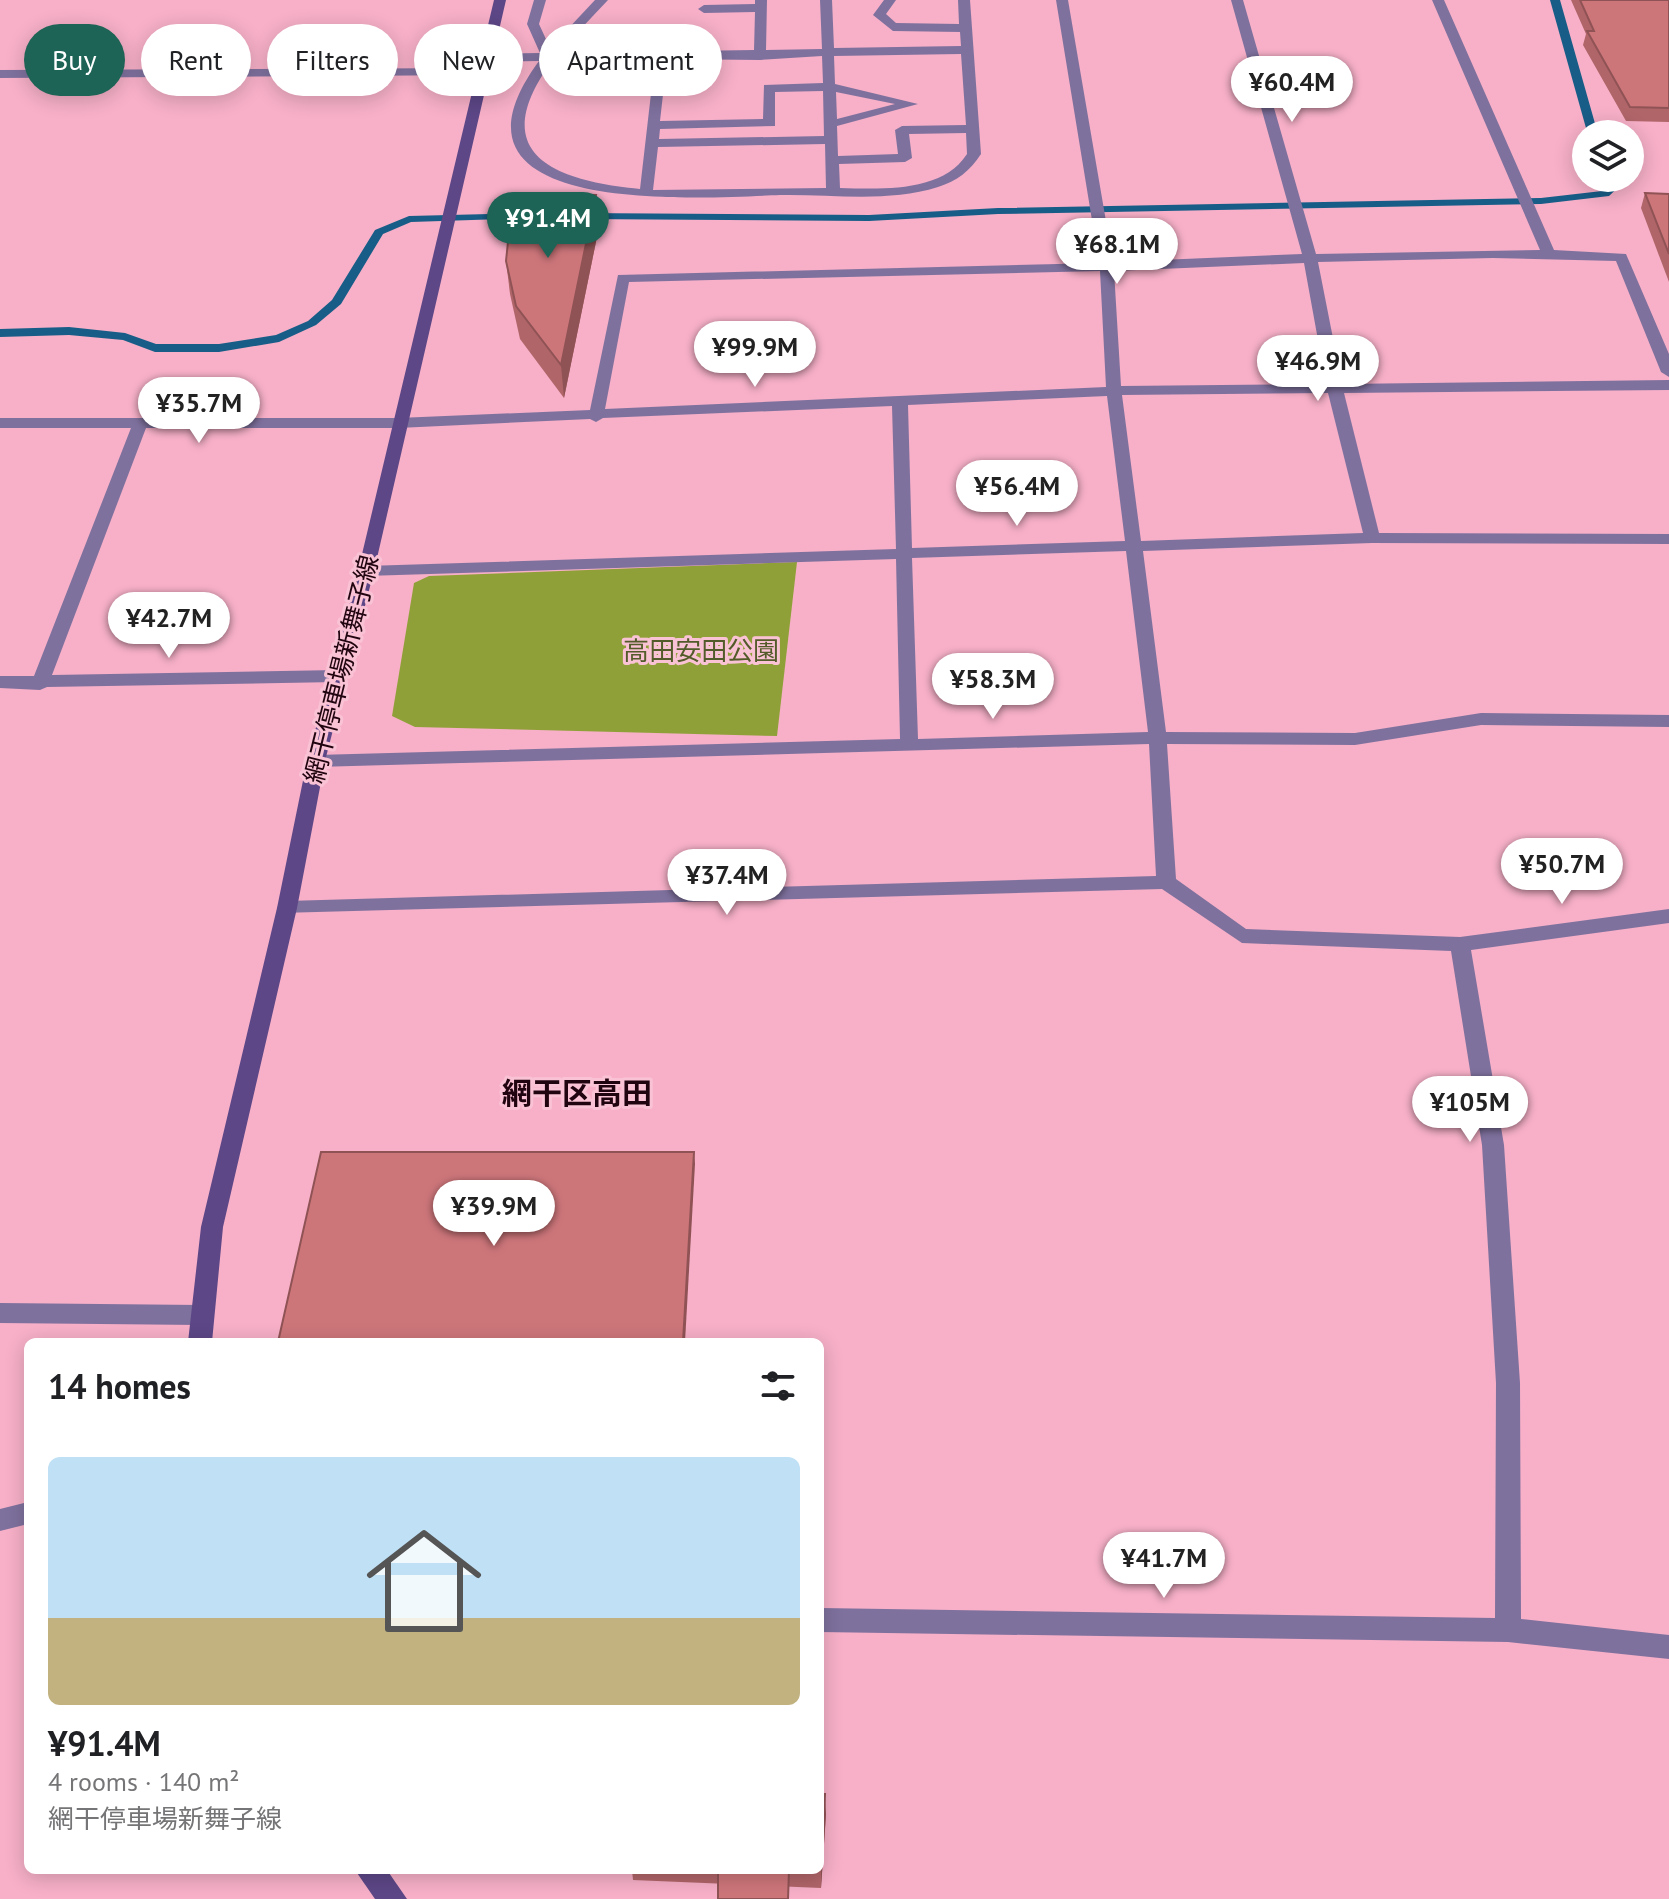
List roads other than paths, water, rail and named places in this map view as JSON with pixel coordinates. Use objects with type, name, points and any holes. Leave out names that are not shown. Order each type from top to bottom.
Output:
[{"type":"main road","name":"網干停車場新舞子線","points":[[495,24],[500,0]]},
{"type":"main road","name":"網干停車場新舞子線","points":[[200,1338],[200,1315],[212,1227],[287,908],[316,761],[366,571],[398,423],[478,96]]},
{"type":"main road","points":[[372,1874],[393,1899]]},
{"type":"street","points":[[539,38],[533,24],[540,0]]},
{"type":"street","points":[[580,24],[602,0]]},
{"type":"street","points":[[826,0],[833,191]]},
{"type":"street","points":[[890,0],[879,15],[893,27],[966,28]]},
{"type":"street","points":[[539,70],[525,88],[517,131],[522,146],[540,166],[591,187],[646,193],[833,191],[925,186],[967,168],[974,154],[964,0]]},
{"type":"street","points":[[1062,0],[1107,267],[1114,391],[1158,738],[1166,882]]},
{"type":"street","points":[[1237,0],[1310,258],[1335,389],[1372,538]]},
{"type":"street","points":[[1438,0],[1549,254]]},
{"type":"street","points":[[704,9],[761,4],[760,56]]},
{"type":"street","points":[[722,56],[967,50]]},
{"type":"street","points":[[0,74],[414,66]]},
{"type":"street","points":[[654,125],[770,123],[769,88],[829,87],[912,104],[831,124]]},
{"type":"street","points":[[646,193],[657,96]]},
{"type":"street","points":[[832,160],[905,158],[902,130],[973,129]]},
{"type":"street","points":[[652,143],[831,140]]},
{"type":"street","points":[[596,417],[623,278],[1107,267],[1310,258],[1549,254],[1621,257],[1669,372]]},
{"type":"street","points":[[0,423],[139,426],[398,423],[596,417],[1114,391],[1669,385]]},
{"type":"street","points":[[900,401],[909,744]]},
{"type":"street","points":[[40,684],[139,426]]},
{"type":"street","points":[[366,571],[1372,538],[1669,539]]},
{"type":"street","points":[[0,682],[40,684],[337,676]]},
{"type":"street","points":[[316,761],[1158,738],[1355,739],[1481,719],[1669,721]]},
{"type":"street","points":[[287,908],[1166,882],[1242,936],[1460,944],[1669,916]]},
{"type":"street","points":[[1460,944],[1493,1145],[1508,1383],[1508,1630]]},
{"type":"street","points":[[0,1313],[200,1315]]},
{"type":"street","points":[[0,1520],[24,1514]]},
{"type":"street","points":[[824,1620],[1508,1630],[1669,1647]]},
{"type":"waterway","points":[[1555,0],[1589,120]]},
{"type":"waterway","points":[[578,216],[869,218],[998,211],[1541,201],[1607,192]]},
{"type":"waterway","points":[[0,333],[69,331],[125,337],[155,348],[219,348],[279,338],[312,323],[337,302],[379,232],[409,219],[531,216]]},
{"type":"district","name":"網干区高田","points":[[577,1092]]},
{"type":"park label","name":"高田安田公園","points":[[701,650]]}]
